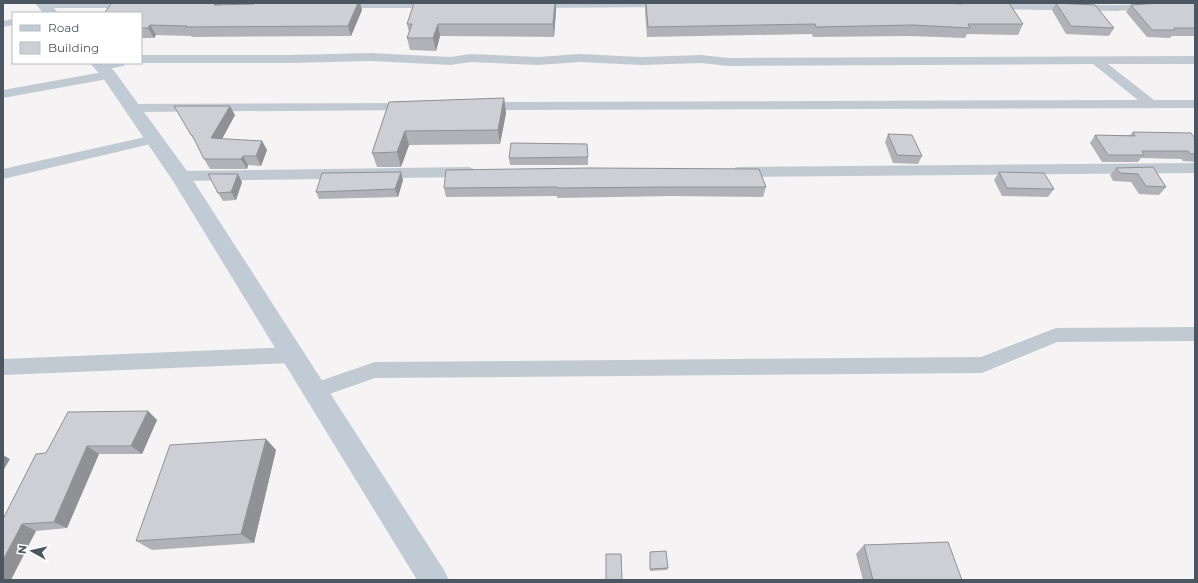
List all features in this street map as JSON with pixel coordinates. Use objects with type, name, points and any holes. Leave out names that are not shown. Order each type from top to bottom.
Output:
[{"type":"main road","points":[[107,67],[132,108],[180,176],[434,580]]},
{"type":"street","points":[[521,5],[678,4]]},
{"type":"street","points":[[975,6],[1060,6],[1116,8],[1179,4],[1195,5]]},
{"type":"street","points":[[46,7],[145,5]]},
{"type":"street","points":[[325,5],[450,5]]},
{"type":"street","points":[[142,59],[291,59],[371,57],[450,61],[471,58],[538,61],[580,58],[641,61],[701,59],[729,62],[1195,60]]},
{"type":"street","points":[[1095,60],[1151,104]]},
{"type":"street","points":[[3,94],[107,67]]},
{"type":"street","points":[[466,106],[1195,104]]},
{"type":"street","points":[[132,108],[427,107]]},
{"type":"street","points":[[3,174],[154,140]]},
{"type":"street","points":[[722,172],[1195,168]]},
{"type":"street","points":[[180,176],[486,172]]},
{"type":"street","points":[[315,391],[375,370],[982,365],[1056,335],[1195,334]]},
{"type":"street","points":[[3,367],[292,354]]},
{"type":"building","points":[[112,3],[216,3],[214,5],[255,3],[358,3],[348,26],[186,27],[187,26],[150,25],[148,28],[142,28],[142,12],[105,12]]},
{"type":"building","points":[[414,3],[555,3],[553,24],[438,24],[433,38],[407,38],[412,24],[407,24]]},
{"type":"building","points":[[646,3],[1009,3],[1023,24],[968,24],[970,28],[913,25],[816,27],[815,24],[648,27]]},
{"type":"building","points":[[1056,3],[1095,5],[1114,28],[1071,26]]},
{"type":"building","points":[[1195,3],[1195,28],[1152,30],[1131,5]]},
{"type":"building","points":[[504,98],[498,130],[405,131],[397,152],[372,153],[389,102]]},
{"type":"building","points":[[174,106],[230,106],[211,138],[262,141],[256,156],[243,156],[241,159],[204,159],[192,135]]},
{"type":"building","points":[[1133,132],[1191,133],[1195,138],[1195,154],[1190,154],[1188,151],[1142,151],[1144,155],[1108,155],[1095,135],[1135,136]]},
{"type":"building","points":[[888,134],[912,135],[922,156],[897,155]]},
{"type":"building","points":[[511,143],[587,144],[588,157],[509,158]]},
{"type":"building","points":[[1153,167],[1166,187],[1146,186],[1138,174],[1120,173],[1116,168]]},
{"type":"building","points":[[590,168],[759,169],[766,187],[444,188],[446,170]]},
{"type":"building","points":[[401,172],[395,189],[316,192],[322,173]]},
{"type":"building","points":[[999,172],[1044,173],[1054,189],[1007,188]]},
{"type":"building","points":[[208,174],[238,174],[231,192],[218,193]]},
{"type":"building","points":[[148,411],[131,446],[87,446],[54,522],[22,524],[3,560],[3,519],[36,454],[46,453],[68,412]]},
{"type":"building","points":[[266,439],[241,534],[136,541],[170,445]]},
{"type":"building","points":[[948,542],[962,580],[873,580],[864,545]]},
{"type":"building","points":[[666,551],[668,568],[650,569],[650,552]]},
{"type":"building","points":[[606,554],[621,554],[622,580],[606,580]]}]
